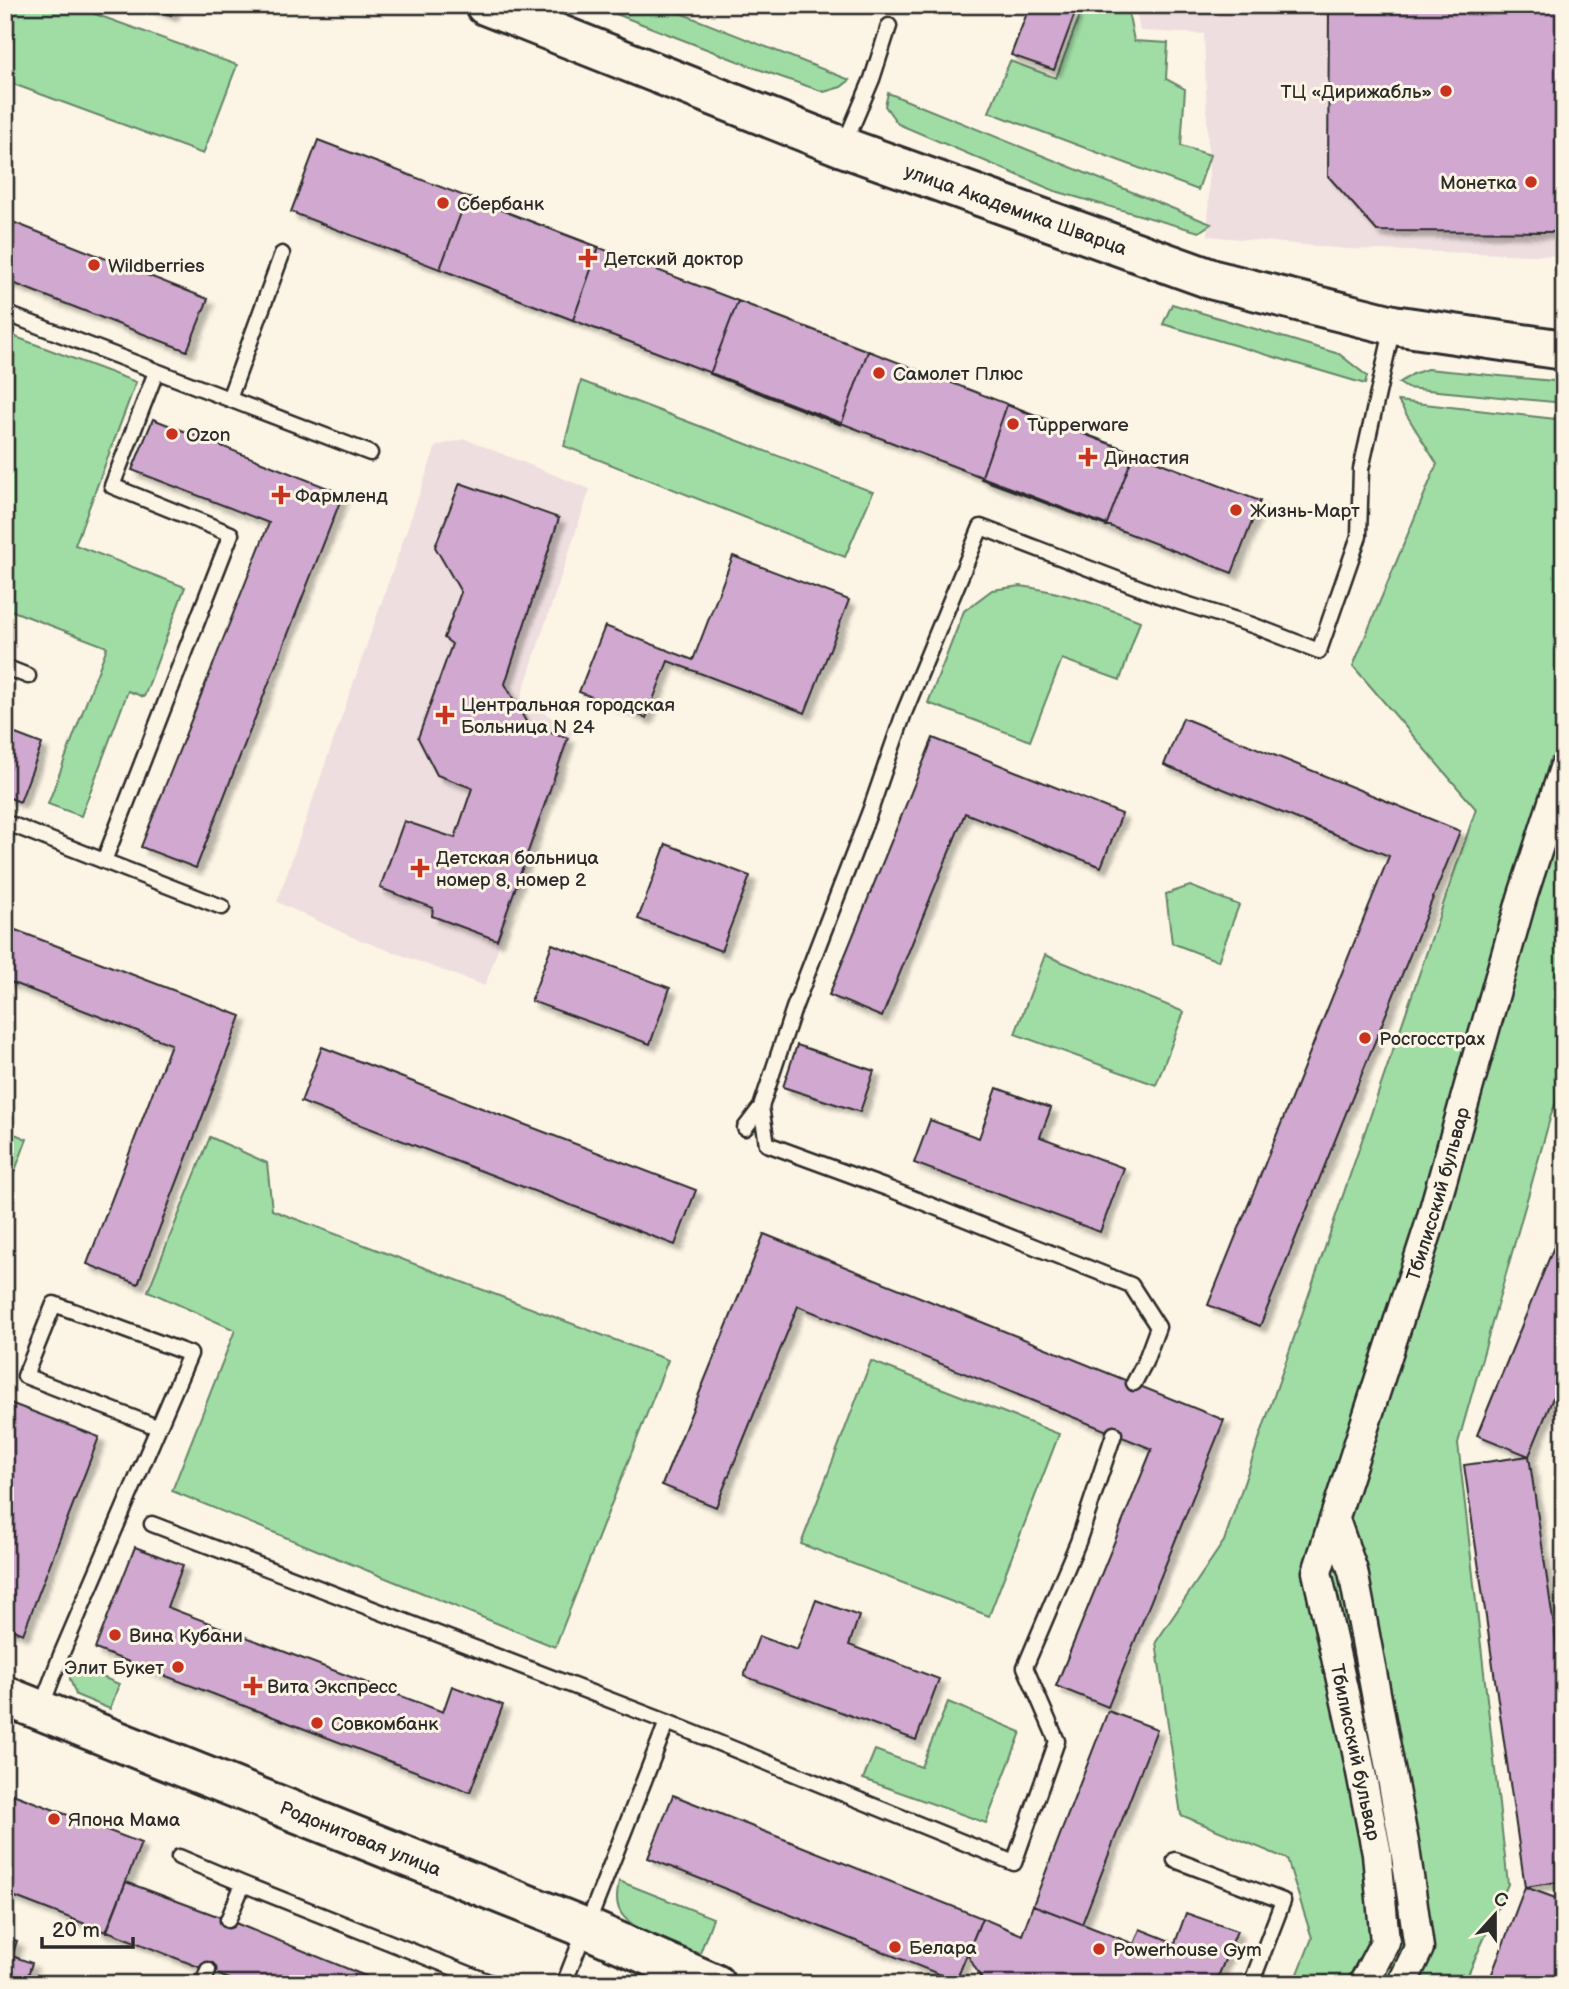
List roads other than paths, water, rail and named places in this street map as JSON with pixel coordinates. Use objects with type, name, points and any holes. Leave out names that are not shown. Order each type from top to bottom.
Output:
[{"type":"street","name":"улица Академика Шварца","points":[[485,5],[843,147],[1214,280],[1393,325],[1564,350]]},
{"type":"street","name":"Тбилисский бульвар","points":[[1363,1984],[1385,1942],[1377,1854],[1317,1572],[1429,1227],[1532,867],[1564,768]]},
{"type":"street","points":[[1532,867],[1564,847]]},
{"type":"street","name":"Тбилисский бульвар","points":[[1335,1520],[1353,1571],[1405,1848],[1419,1948],[1402,1984]]},
{"type":"street","name":"Родонитовая улица","points":[[5,1696],[586,1928],[715,1984]]},
{"type":"lane","points":[[843,147],[872,79],[889,26]]},
{"type":"lane","points":[[229,399],[282,254]]},
{"type":"lane","points":[[5,313],[370,453]]},
{"type":"lane","points":[[745,1128],[761,1107],[794,1008],[870,811],[904,713],[981,527],[1161,596],[1252,625],[1319,651],[1359,536],[1362,469],[1393,325]]},
{"type":"lane","points":[[104,861],[232,534],[112,486],[156,372]]},
{"type":"lane","points":[[5,667],[28,676]]},
{"type":"lane","points":[[5,822],[222,907]]},
{"type":"lane","points":[[761,1107],[767,1144],[887,1188],[1131,1285],[1158,1326],[1145,1362],[1133,1383]]},
{"type":"lane","points":[[40,1709],[190,1354],[54,1304],[26,1376],[157,1427]]},
{"type":"lane","points":[[152,1524],[667,1722],[1014,1863],[1057,1741],[1025,1667],[1078,1542],[1114,1434]]},
{"type":"lane","points":[[564,1984],[667,1722]]},
{"type":"lane","points":[[179,1857],[494,1984]]},
{"type":"lane","points":[[1175,1860],[1283,1901],[1251,1984]]},
{"type":"lane","points":[[228,1920],[243,1884]]},
{"type":"place","name":"ТЦ «Дирижабль»","points":[[1446,91]]},
{"type":"place","name":"Монетка","points":[[1531,182]]},
{"type":"place","name":"Сбербанк","points":[[443,203]]},
{"type":"place","name":"Детский доктор","points":[[588,258]]},
{"type":"place","name":"Wildberries","points":[[94,265]]},
{"type":"place","name":"Самолет Плюс","points":[[879,373]]},
{"type":"place","name":"Tupperware","points":[[1013,424]]},
{"type":"place","name":"Ozon","points":[[172,434]]},
{"type":"place","name":"Династия","points":[[1088,457]]},
{"type":"place","name":"Фармленд","points":[[281,495]]},
{"type":"place","name":"Жизнь-Март","points":[[1236,510]]},
{"type":"place","name":"Центральная городская Больница N 24","points":[[445,715]]},
{"type":"place","name":"Детская больница номер 8, номер 2","points":[[420,868]]},
{"type":"place","name":"Росгосстрах","points":[[1365,1038]]},
{"type":"place","name":"Вина Кубани","points":[[115,1635]]},
{"type":"place","name":"Элит Букет","points":[[178,1667]]},
{"type":"place","name":"Вита Экспресс","points":[[253,1686]]},
{"type":"place","name":"Совкомбанк","points":[[317,1723]]},
{"type":"place","name":"Япона Мама","points":[[54,1819]]},
{"type":"place","name":"Белара","points":[[895,1947]]},
{"type":"place","name":"Powerhouse Gym","points":[[1099,1949]]}]
